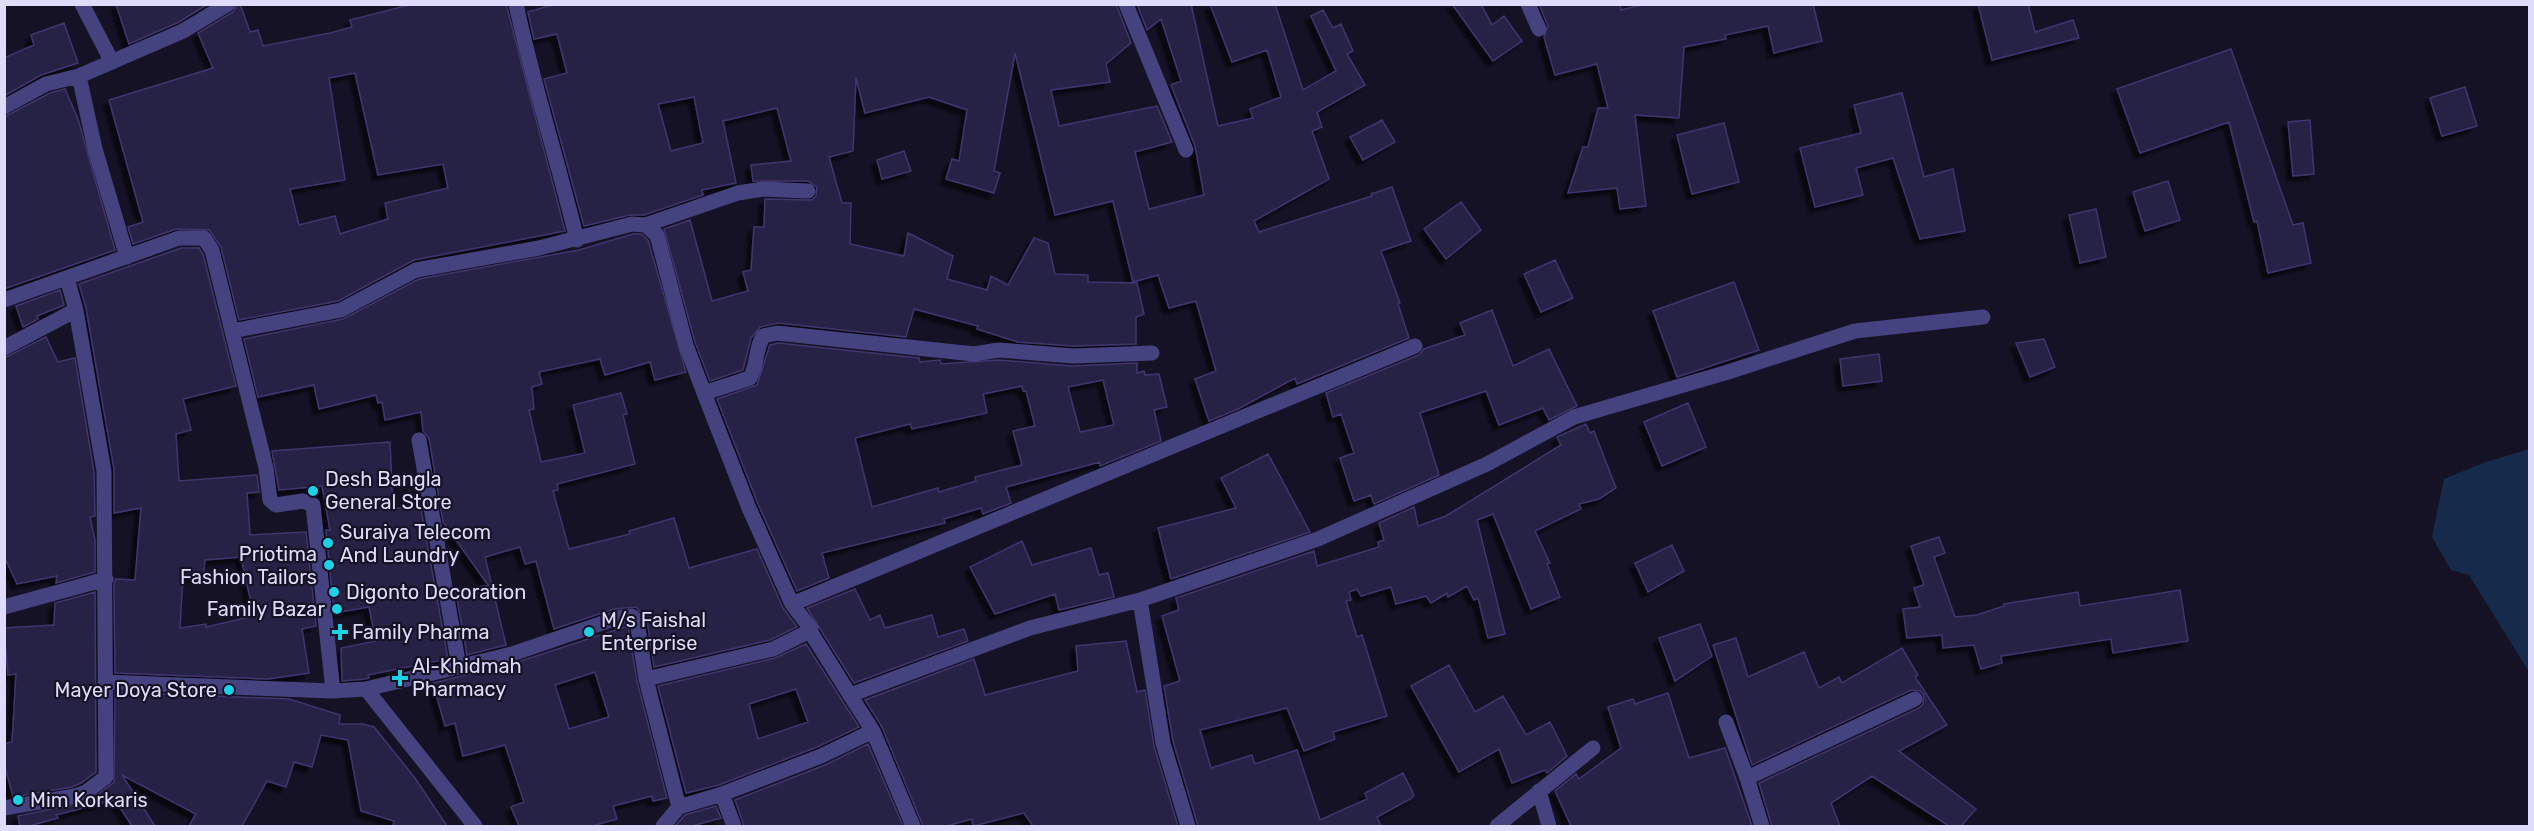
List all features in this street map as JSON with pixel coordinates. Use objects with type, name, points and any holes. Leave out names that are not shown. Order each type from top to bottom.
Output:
[{"type":"street","points":[[82,4],[112,62]]},
{"type":"street","points":[[4,107],[46,84],[79,76],[183,31],[228,4]]},
{"type":"street","points":[[516,4],[531,74],[556,154],[577,240]]},
{"type":"street","points":[[1126,4],[1186,150]]},
{"type":"street","points":[[1528,4],[1539,29]]},
{"type":"street","points":[[79,76],[95,149],[127,257]]},
{"type":"street","points":[[232,331],[341,310],[416,270],[577,240],[632,224],[645,225],[738,193],[763,189],[808,191]]},
{"type":"street","points":[[645,225],[657,235],[686,345],[749,508],[792,604],[811,629],[810,631],[873,731],[913,826]]},
{"type":"street","points":[[4,300],[179,238],[204,238],[212,250],[266,468],[270,500],[276,505],[303,501],[313,505],[333,692]]},
{"type":"street","points":[[4,808],[74,796],[86,792],[106,777],[104,471],[76,310],[67,278]]},
{"type":"street","points":[[4,348],[76,310]]},
{"type":"street","points":[[850,695],[1030,628],[1140,600],[1318,539],[1487,464],[1574,417],[1728,372],[1856,331],[1983,317]]},
{"type":"street","points":[[704,393],[750,378],[756,368],[756,348],[763,336],[777,333],[974,354],[999,350],[1073,356],[1152,353]]},
{"type":"street","points":[[792,604],[1415,346]]},
{"type":"street","points":[[419,440],[459,666]]},
{"type":"street","points":[[4,607],[106,579]]},
{"type":"street","points":[[1140,600],[1163,743],[1188,826]]},
{"type":"street","points":[[105,682],[333,692],[366,689],[512,654],[617,618],[632,616],[637,621],[646,679],[679,807]]},
{"type":"street","points":[[646,679],[773,649],[810,631]]},
{"type":"street","points":[[366,689],[475,826]]},
{"type":"street","points":[[1748,778],[1915,699]]},
{"type":"street","points":[[1726,722],[1748,778],[1762,826]]},
{"type":"street","points":[[663,826],[679,807],[722,794],[821,756],[873,731]]},
{"type":"street","points":[[1497,826],[1593,748]]},
{"type":"street","points":[[1539,791],[1549,826]]},
{"type":"street","points":[[722,794],[734,826]]},
{"type":"water","points":[[2530,449],[2529,672],[2469,575],[2451,570],[2432,537],[2444,479],[2483,463]]},
{"type":"building","points":[[116,4],[208,4],[179,22],[129,44]]},
{"type":"building","points":[[240,4],[250,32],[258,30],[263,46],[352,27],[350,20],[413,4],[506,4],[565,231],[414,260],[338,301],[239,320],[221,247],[209,230],[176,229],[133,244],[128,227],[143,222],[109,100],[213,68],[198,33],[233,12]],"holes":[[[355,73],[378,175],[443,164],[448,188],[385,203],[388,219],[340,234],[335,216],[299,225],[290,189],[345,180],[329,78]]]},
{"type":"building","points":[[555,4],[1116,4],[1131,43],[1106,64],[1110,82],[1051,90],[1059,126],[1157,106],[1172,142],[1135,152],[1149,209],[1204,195],[1195,146],[1171,85],[1181,81],[1161,19],[1147,30],[1137,4],[1191,4],[1218,126],[1253,118],[1250,109],[1281,97],[1267,50],[1232,62],[1210,4],[1275,4],[1303,90],[1336,71],[1311,16],[1323,10],[1333,28],[1341,24],[1353,51],[1347,54],[1365,85],[1317,112],[1322,127],[1312,131],[1329,179],[1254,221],[1259,232],[1372,196],[1371,194],[1392,187],[1411,241],[1381,251],[1400,303],[1398,304],[1409,338],[1297,384],[1295,378],[1238,409],[1209,421],[1195,379],[1216,371],[1196,301],[1169,308],[1158,275],[1133,282],[1113,201],[1055,215],[1015,53],[994,171],[1000,173],[994,193],[946,179],[952,159],[959,161],[967,110],[929,97],[865,113],[856,78],[853,151],[829,157],[842,203],[851,203],[850,244],[904,256],[908,233],[953,256],[947,279],[987,290],[991,276],[1008,285],[1034,238],[1048,243],[1055,274],[1088,275],[1088,282],[1137,283],[1144,314],[1136,317],[1136,344],[1073,346],[1018,342],[977,329],[978,326],[914,309],[906,337],[778,323],[760,327],[751,338],[743,370],[710,381],[695,342],[664,229],[690,220],[712,301],[748,291],[743,272],[751,270],[754,227],[764,227],[765,199],[812,200],[816,196],[817,187],[808,181],[753,181],[751,165],[791,161],[777,108],[723,121],[736,183],[702,190],[703,195],[644,215],[630,215],[584,226],[544,79],[567,73],[557,34],[534,39],[528,12]],"holes":[[[694,97],[703,143],[671,151],[658,104]]]},
{"type":"building","points":[[1452,4],[1481,4],[1492,25],[1504,16],[1522,41],[1493,61]]},
{"type":"building","points":[[1539,4],[1620,4],[1621,10],[1645,4],[1813,4],[1822,41],[1774,53],[1768,26],[1725,35],[1726,39],[1684,47],[1679,118],[1635,115],[1646,206],[1620,209],[1617,188],[1568,193],[1583,147],[1588,147],[1598,108],[1608,108],[1597,64],[1555,75],[1544,37],[1548,26]]},
{"type":"building","points":[[1978,4],[2028,4],[2035,32],[2073,20],[2079,38],[1992,60]]},
{"type":"building","points":[[64,23],[78,63],[41,75],[4,96],[4,58],[34,45],[31,35]]},
{"type":"building","points":[[2231,49],[2293,225],[2303,223],[2311,263],[2268,273],[2257,221],[2254,222],[2229,122],[2140,153],[2117,89]]},
{"type":"building","points":[[2465,87],[2477,126],[2442,136],[2430,98]]},
{"type":"building","points":[[65,89],[78,119],[115,250],[4,289],[4,117],[50,93]]},
{"type":"building","points":[[1902,93],[1924,177],[1953,169],[1965,231],[1920,239],[1893,158],[1856,168],[1863,195],[1815,207],[1800,148],[1861,133],[1854,105]]},
{"type":"building","points":[[1382,120],[1395,142],[1363,160],[1350,137]]},
{"type":"building","points":[[2310,120],[2314,174],[2293,176],[2288,122]]},
{"type":"building","points":[[1724,123],[1739,182],[1692,194],[1677,135]]},
{"type":"building","points":[[904,151],[911,171],[882,179],[877,160]]},
{"type":"building","points":[[2168,181],[2180,220],[2145,231],[2133,192]]},
{"type":"building","points":[[1461,202],[1481,230],[1446,259],[1424,229]]},
{"type":"building","points":[[2096,209],[2106,257],[2080,263],[2069,215]]},
{"type":"building","points":[[633,234],[641,234],[648,240],[686,372],[655,380],[650,362],[605,375],[600,359],[539,372],[542,384],[532,387],[534,409],[529,410],[541,462],[585,453],[573,405],[621,393],[627,414],[623,415],[635,464],[557,484],[558,490],[553,491],[569,549],[630,534],[629,531],[674,518],[689,568],[757,549],[783,608],[797,627],[770,640],[654,667],[647,620],[636,607],[614,609],[554,629],[536,561],[525,564],[520,547],[485,557],[506,645],[467,655],[456,593],[488,585],[443,522],[429,438],[423,431],[421,412],[385,420],[382,402],[378,403],[376,395],[319,409],[314,385],[258,397],[244,339],[343,319],[419,279],[579,250]]},
{"type":"building","points":[[181,248],[199,248],[203,254],[236,386],[183,399],[191,430],[176,434],[179,481],[257,475],[259,492],[247,493],[250,535],[306,532],[316,626],[302,629],[309,673],[268,679],[115,673],[114,583],[116,579],[135,580],[141,508],[114,513],[114,469],[86,308],[79,284]],"holes":[[[241,557],[254,616],[206,627],[206,624],[180,628],[183,576],[203,578],[205,560]]]},
{"type":"building","points":[[1555,260],[1573,298],[1541,312],[1524,274]]},
{"type":"building","points":[[1734,282],[1759,350],[1677,377],[1653,311]]},
{"type":"building","points":[[60,290],[64,305],[37,316],[38,319],[23,327],[16,306]]},
{"type":"building","points":[[1492,310],[1513,366],[1549,349],[1577,406],[1549,420],[1543,408],[1499,425],[1486,391],[1420,413],[1439,475],[1374,504],[1371,495],[1354,501],[1340,458],[1354,453],[1341,414],[1333,417],[1326,393],[1419,355],[1424,349],[1465,335],[1460,323]]},
{"type":"building","points":[[46,337],[58,362],[75,358],[94,472],[95,516],[90,517],[95,540],[95,572],[56,583],[57,576],[17,584],[4,556],[4,358]]},
{"type":"building","points":[[2044,339],[2055,367],[2030,377],[2016,343]]},
{"type":"building","points":[[778,343],[919,358],[920,362],[940,360],[941,364],[999,360],[1072,366],[1137,363],[1137,373],[1144,371],[1145,375],[1159,374],[1167,407],[1154,410],[1161,441],[1100,466],[1100,462],[1006,487],[1011,503],[983,514],[981,508],[944,519],[945,523],[822,553],[829,578],[797,591],[758,504],[717,399],[757,385],[770,345]],"holes":[[[1103,380],[1114,425],[1080,432],[1068,387]],[[1022,386],[1023,391],[1026,391],[1035,426],[1013,431],[1022,465],[975,477],[976,481],[939,492],[938,488],[872,507],[855,438],[910,424],[912,429],[987,413],[983,394]]]},
{"type":"building","points":[[1879,354],[1882,381],[1843,386],[1840,359]]},
{"type":"building","points":[[1688,403],[1706,447],[1662,466],[1644,422]]},
{"type":"building","points":[[1586,424],[1590,433],[1594,431],[1616,488],[1599,499],[1579,504],[1581,509],[1535,531],[1550,563],[1547,564],[1560,597],[1531,609],[1493,514],[1477,520],[1505,634],[1488,638],[1478,598],[1474,600],[1467,586],[1448,597],[1447,593],[1431,603],[1426,596],[1396,604],[1391,587],[1361,596],[1357,589],[1349,592],[1351,600],[1346,601],[1357,637],[1362,635],[1387,716],[1333,732],[1335,739],[1304,751],[1287,708],[1200,730],[1211,768],[1252,755],[1255,764],[1297,750],[1320,820],[1367,799],[1365,793],[1403,773],[1414,795],[1412,798],[1377,817],[1381,826],[1198,826],[1173,741],[1164,686],[1180,681],[1162,616],[1179,610],[1176,598],[1314,551],[1317,566],[1379,547],[1378,542],[1384,540],[1379,523],[1414,507],[1418,526],[1446,516],[1561,445],[1557,437]]},
{"type":"building","points":[[390,442],[393,509],[420,504],[448,659],[368,675],[369,678],[365,679],[342,681],[341,648],[376,641],[369,607],[334,613],[326,530],[330,530],[322,486],[279,490],[272,451]]},
{"type":"building","points":[[1268,454],[1310,532],[1171,579],[1158,528],[1236,508],[1221,478]]},
{"type":"building","points":[[1939,537],[1945,553],[1934,557],[1955,617],[1977,615],[2004,606],[2004,604],[2078,592],[2080,606],[2180,590],[2188,641],[2113,653],[2111,639],[2001,656],[2002,663],[1981,669],[1974,645],[1943,648],[1942,635],[1907,638],[1903,609],[1920,607],[1914,588],[1924,585],[1911,546]]},
{"type":"building","points":[[1022,541],[1032,565],[1091,548],[1099,575],[1108,573],[1114,597],[1059,610],[1055,594],[995,614],[970,567]]},
{"type":"building","points":[[1672,545],[1684,571],[1648,592],[1635,563]]},
{"type":"building","points":[[855,589],[870,620],[880,615],[885,628],[932,615],[938,637],[964,629],[968,641],[854,683],[807,608]]},
{"type":"building","points":[[95,592],[96,772],[72,787],[13,797],[4,763],[4,744],[12,742],[16,674],[8,675],[4,628],[54,625],[55,603]]},
{"type":"building","points":[[1700,624],[1712,656],[1675,681],[1659,638]]},
{"type":"building","points":[[628,626],[637,681],[667,798],[653,801],[652,796],[613,806],[617,819],[592,826],[519,826],[511,807],[524,802],[505,745],[463,756],[455,723],[445,726],[433,683],[515,663]],"holes":[[[595,672],[609,717],[569,729],[555,685]]]},
{"type":"building","points":[[1736,638],[1748,677],[1804,652],[1819,688],[1839,677],[1842,683],[1902,648],[1918,675],[1915,677],[1947,725],[1899,751],[1976,809],[1961,826],[1949,826],[1872,776],[1831,803],[1840,826],[1772,826],[1759,783],[1919,708],[1923,704],[1924,695],[1920,691],[1911,690],[1752,765],[1713,645]]},
{"type":"building","points":[[1126,641],[1137,692],[1145,690],[1154,746],[1178,826],[1033,826],[1024,813],[973,826],[972,819],[946,826],[923,826],[882,727],[865,700],[974,659],[985,695],[1078,671],[1076,646]]},
{"type":"building","points":[[806,644],[859,727],[817,747],[719,785],[686,793],[658,686],[775,658]],"holes":[[[796,689],[808,722],[758,739],[749,704]]]},
{"type":"building","points":[[1449,665],[1475,712],[1503,696],[1526,735],[1550,722],[1567,756],[1547,773],[1545,770],[1512,783],[1499,749],[1459,772],[1411,686]]},
{"type":"building","points":[[115,692],[289,699],[340,715],[339,724],[363,724],[374,727],[415,778],[447,826],[393,826],[394,821],[361,811],[348,740],[321,735],[312,767],[294,762],[286,787],[267,781],[242,826],[189,826],[196,814],[122,775],[155,826],[132,826],[115,800],[56,815],[58,818],[29,826],[20,826],[18,816],[89,801],[114,782]]},
{"type":"building","points":[[1668,693],[1689,758],[1725,748],[1752,826],[1571,826],[1555,791],[1576,774],[1579,779],[1621,748],[1608,707],[1633,699],[1635,704]]},
{"type":"building","points":[[868,744],[903,826],[744,826],[735,800],[825,765]]},
{"type":"building","points":[[716,806],[721,818],[692,826],[675,826],[685,815]]},
{"type":"place","name":"Desh Bangla General Store","points":[[313,491]]},
{"type":"place","name":"Suraiya Telecom And Laundry","points":[[328,543]]},
{"type":"place","name":"Priotima Fashion Tailors","points":[[329,565]]},
{"type":"place","name":"Digonto Decoration","points":[[334,592]]},
{"type":"place","name":"Family Bazar","points":[[337,609]]},
{"type":"place","name":"Family Pharma","points":[[340,632]]},
{"type":"place","name":"M/s Faishal Enterprise","points":[[589,632]]},
{"type":"place","name":"Al-Khidmah Pharmacy","points":[[400,678]]},
{"type":"place","name":"Mayer Doya Store","points":[[229,690]]},
{"type":"place","name":"Mim Korkaris","points":[[18,800]]}]
